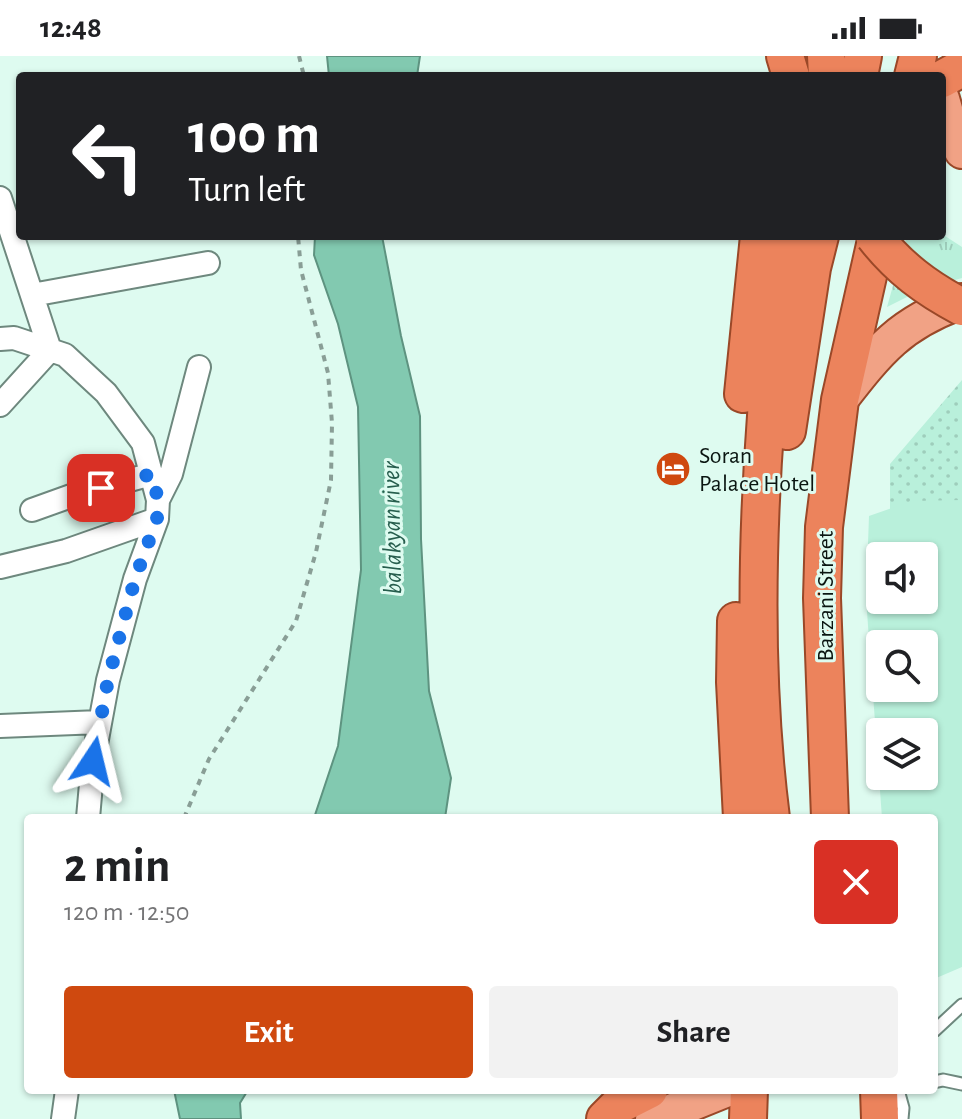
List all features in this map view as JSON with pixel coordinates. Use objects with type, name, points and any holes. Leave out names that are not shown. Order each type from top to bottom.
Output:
[{"type":"highway","points":[[742,814],[735,682],[739,462],[750,307],[758,240]]},
{"type":"highway","points":[[770,814],[762,747],[759,609],[762,463],[769,370],[795,240]]},
{"type":"highway","name":"Barzani Street","points":[[787,814],[780,596],[781,510],[788,416],[819,240]]},
{"type":"highway","name":"Barzani Street","points":[[830,814],[822,598],[827,499],[840,400],[874,240]]},
{"type":"highway","points":[[878,240],[893,261],[940,296],[962,304]]},
{"type":"highway","points":[[605,1119],[619,1105],[641,1094]]},
{"type":"highway","points":[[748,1119],[749,1094]]},
{"type":"highway","points":[[879,1094],[880,1119]]},
{"type":"main road","points":[[946,113],[962,151]]},
{"type":"main road","points":[[840,400],[875,355],[895,336],[929,313],[962,304]]},
{"type":"main road","points":[[653,1119],[715,1094]]},
{"type":"street","points":[[0,198],[50,350]]},
{"type":"street","points":[[32,295],[208,263]]},
{"type":"street","points":[[0,339],[14,338],[65,355],[106,393],[143,443],[152,474],[157,510]]},
{"type":"street","points":[[0,405],[50,350]]},
{"type":"street","points":[[88,814],[108,680],[135,579],[171,474],[199,367]]},
{"type":"street","points":[[32,510],[152,474]]},
{"type":"street","points":[[0,567],[66,551],[157,510]]},
{"type":"street","points":[[0,726],[100,722]]},
{"type":"street","points":[[63,1119],[66,1094]]},
{"type":"lane","points":[[938,1027],[962,1005]]},
{"type":"lane","points":[[938,1081],[962,1084]]},
{"type":"lane","points":[[899,1094],[902,1119]]},
{"type":"path","points":[[186,814],[209,759],[296,621],[316,552],[331,480],[332,423],[328,373],[301,270],[298,240]]},
{"type":"green space","points":[[946,237],[962,247],[962,278],[923,289],[887,307],[906,240],[946,240]]},
{"type":"green space","points":[[962,380],[962,694],[938,690],[938,630],[924,630],[924,614],[938,614],[938,542],[890,542],[890,464]]},
{"type":"green space","points":[[962,500],[962,967],[938,977],[938,814],[882,814],[880,790],[938,790],[938,718],[875,718],[874,702],[938,702],[938,630],[868,630],[867,614],[938,614],[938,542],[868,542],[869,516],[912,501]]},
{"type":"water","points":[[327,56],[420,56],[418,72],[329,72]]},
{"type":"water","name":"balakyan river","points":[[315,240],[383,240],[420,416],[421,539],[429,691],[451,778],[446,814],[315,814],[338,746],[361,570],[358,407],[338,324],[314,255]]},
{"type":"water","points":[[175,1094],[246,1094],[240,1103],[241,1119],[180,1119]]},
{"type":"place","name":"Soran Palace Hotel","points":[[673,469]]},
{"type":"route","points":[[93,761],[108,680],[135,579],[157,519],[158,500],[152,474],[101,488]]}]
